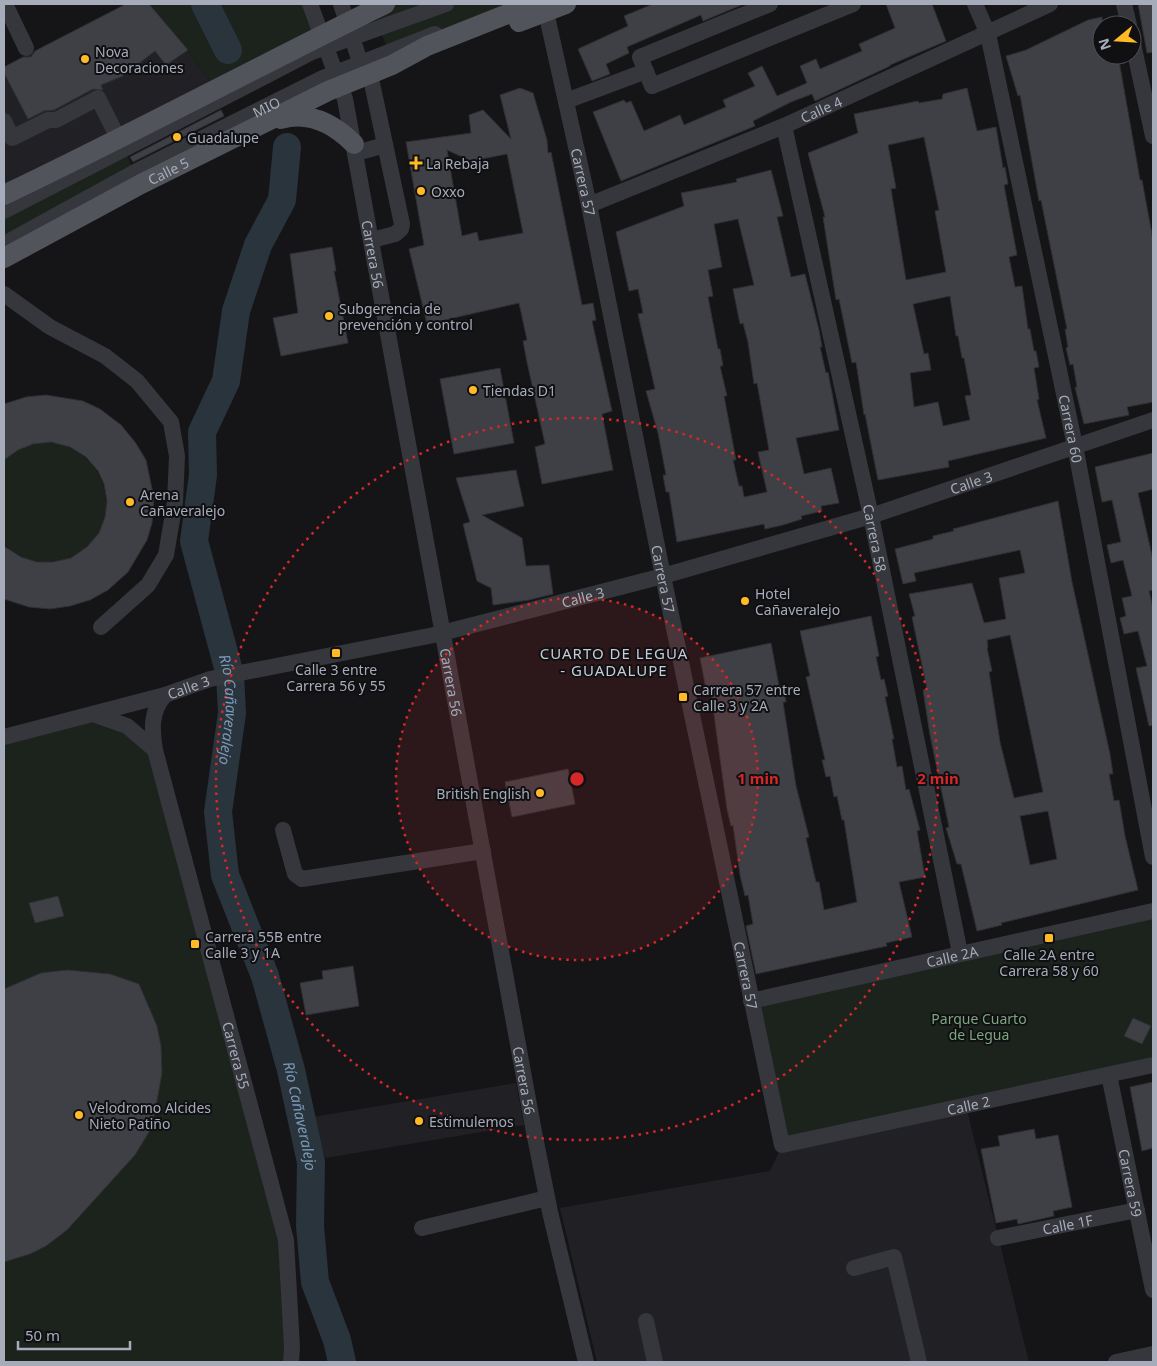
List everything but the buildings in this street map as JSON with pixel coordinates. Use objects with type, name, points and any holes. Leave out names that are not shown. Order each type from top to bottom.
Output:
[{"type":"main road","points":[[4,195],[322,41],[345,21],[385,4]]},
{"type":"main road","name":"Calle 5","points":[[4,258],[141,184],[272,121],[338,80],[392,65],[427,46],[540,8],[566,4]]},
{"type":"main road","points":[[272,121],[288,117],[313,118],[337,128],[354,148]]},
{"type":"street","points":[[5,4],[26,48]]},
{"type":"street","name":"Carrera 56","points":[[310,4],[322,41],[338,80],[354,148],[547,1198],[586,1362]]},
{"type":"street","points":[[372,240],[396,234],[401,229],[385,145],[365,71],[345,21],[446,4]]},
{"type":"street","points":[[365,71],[512,4]]},
{"type":"street","points":[[770,4],[640,57],[652,86],[853,4]]},
{"type":"street","name":"Carrera 60","points":[[975,4],[988,34],[1075,446],[1153,857]]},
{"type":"street","name":"Calle 4","points":[[589,205],[784,126],[1050,4]]},
{"type":"street","name":"Carrera 57","points":[[540,8],[566,101],[589,205],[662,576],[782,1146]]},
{"type":"street","name":"MIO","points":[[4,211],[312,52],[322,41]]},
{"type":"street","points":[[1138,65],[1153,136]]},
{"type":"street","points":[[566,101],[646,71]]},
{"type":"street","name":"MIO","points":[[4,244],[135,172],[338,80]]},
{"type":"street","points":[[5,125],[12,138],[48,120],[56,120],[98,98],[119,140]]},
{"type":"street","name":"Carrera 58","points":[[784,126],[871,516],[960,952]]},
{"type":"street","points":[[354,148],[385,145]]},
{"type":"street","points":[[4,294],[50,327],[105,356],[137,381],[171,422],[177,456],[175,502],[166,556],[148,585],[101,627]]},
{"type":"street","name":"Calle 3","points":[[4,737],[164,695],[210,679],[256,668],[443,632],[662,576],[871,516],[1153,420]]},
{"type":"street","name":"Carrera 55","points":[[164,695],[159,701],[151,728],[155,750],[286,1240],[292,1347],[291,1362]]},
{"type":"street","points":[[92,714],[127,726],[155,750]]},
{"type":"street","points":[[283,830],[295,874],[302,880],[483,851]]},
{"type":"street","name":"Calle 2A","points":[[751,1001],[960,952],[1153,911]]},
{"type":"street","name":"Calle 2","points":[[782,1146],[1153,1066]]},
{"type":"street","name":"Carrera 59","points":[[1109,1075],[1153,1290]]},
{"type":"street","points":[[422,1228],[547,1198]]},
{"type":"street","name":"Calle 1F","points":[[998,1238],[1137,1210]]},
{"type":"street","points":[[854,1268],[894,1257],[919,1362]]},
{"type":"street","points":[[646,1321],[655,1362]]},
{"type":"street","points":[[1116,1362],[1153,1354]]},
{"type":"shaded area","points":[[126,4],[149,4],[188,50],[217,91],[4,195],[4,67]]},
{"type":"shaded area","name":"Estimulemos","points":[[516,1083],[524,1125],[325,1158],[313,1117]]},
{"type":"shaded area","points":[[966,1106],[1029,1362],[597,1362],[560,1208],[770,1171],[782,1145]]},
{"type":"green space","points":[[149,4],[310,4],[320,34],[217,91],[188,50]]},
{"type":"green space","points":[[385,4],[512,4],[388,52],[373,9]]},
{"type":"green space","points":[[123,148],[135,172],[4,244],[4,211]]},
{"type":"green space","points":[[51,442],[76,451],[93,466],[103,485],[106,505],[102,526],[92,543],[74,556],[43,562],[25,558],[4,544],[4,461],[14,452],[26,447],[38,443]]},
{"type":"green space","points":[[92,714],[155,750],[286,1240],[291,1362],[4,1362],[4,737]]},
{"type":"green space","name":"Parque Cuarto de Legua","points":[[1153,911],[1153,1065],[782,1145],[751,1001]]},
{"type":"waterway","name":"Río Cañaveralejo","points":[[205,4],[228,50]]},
{"type":"waterway","name":"Río Cañaveralejo","points":[[287,147],[282,200],[258,245],[236,311],[226,381],[202,432],[203,475],[194,541],[230,675],[232,713],[218,812],[225,875],[265,976],[291,1070],[311,1162],[310,1226],[315,1282],[337,1340],[342,1362]]},
{"type":"place","name":"Nova Decoraciones","points":[[85,59]]},
{"type":"place","name":"Guadalupe","points":[[177,137]]},
{"type":"place","name":"La Rebaja","points":[[416,163]]},
{"type":"place","name":"Oxxo","points":[[421,191]]},
{"type":"place","name":"Subgerencia de prevención y control","points":[[329,316]]},
{"type":"place","name":"Tiendas D1","points":[[473,390]]},
{"type":"place","name":"Arena Cañaveralejo","points":[[130,502]]},
{"type":"place","name":"Hotel Cañaveralejo","points":[[745,601]]},
{"type":"place","name":"Calle 3 entre Carrera 56 y 55","points":[[336,653]]},
{"type":"place","name":"Carrera 57 entre Calle 3 y 2A","points":[[683,697]]},
{"type":"place","name":"British English","points":[[540,793]]},
{"type":"place","name":"Calle 2A entre Carrera 58 y 60","points":[[1049,938]]},
{"type":"place","name":"Carrera 55B entre Calle 3 y 1A","points":[[195,944]]},
{"type":"place","name":"Velodromo Alcides Nieto Patiño","points":[[79,1115]]},
{"type":"place","name":"Estimulemos","points":[[419,1121]]},
{"type":"district","name":"CUARTO DE LEGUA - GUADALUPE","points":[[614,662]]}]
